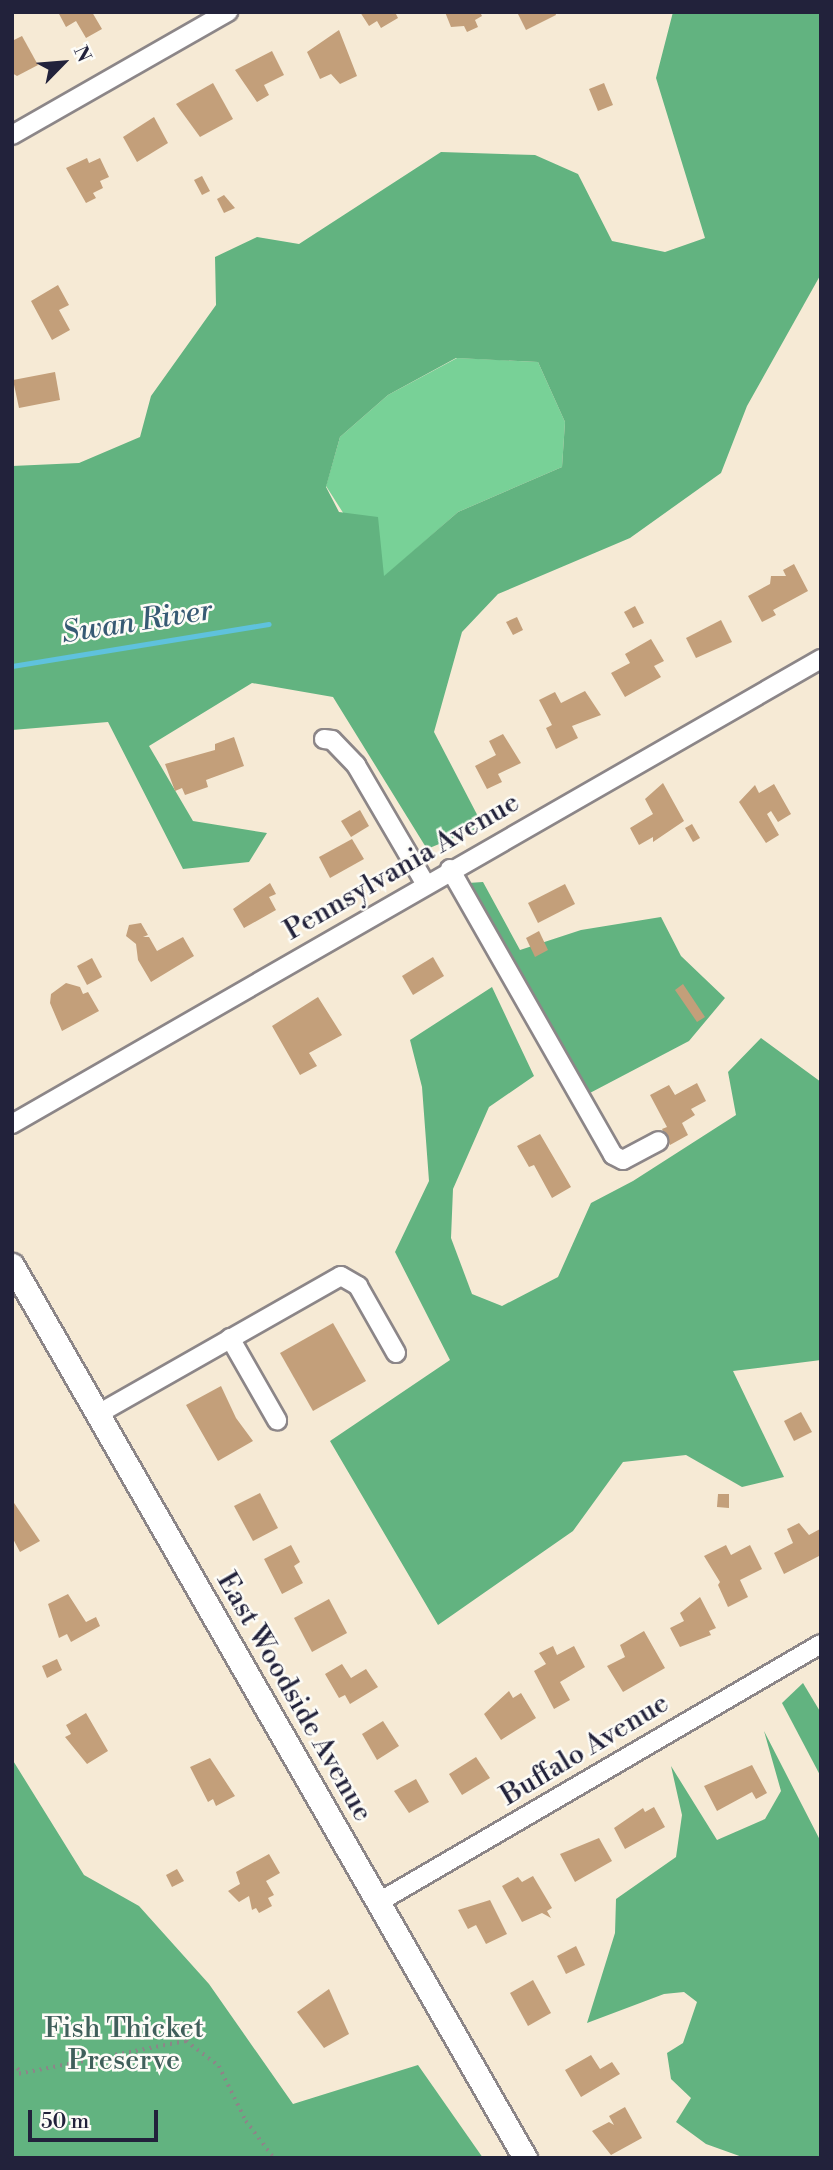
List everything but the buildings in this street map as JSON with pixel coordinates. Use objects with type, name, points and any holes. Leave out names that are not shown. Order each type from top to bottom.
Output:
[{"type":"main road","name":"East Woodside Avenue","points":[[12,1265],[525,2158]]},
{"type":"street","points":[[12,135],[228,12]]},
{"type":"street","name":"Pennsylvania Avenue","points":[[12,1124],[425,883],[821,659]]},
{"type":"street","points":[[324,740],[332,740],[356,765],[425,883]]},
{"type":"street","points":[[450,869],[613,1155],[624,1160],[658,1141]]},
{"type":"street","points":[[98,1414],[341,1276],[358,1286],[396,1353]]},
{"type":"street","points":[[230,1338],[277,1420]]},
{"type":"street","name":"Buffalo Avenue","points":[[377,1903],[821,1644]]},
{"type":"path","points":[[12,2075],[186,2041],[219,2066],[246,2121],[274,2158]]},
{"type":"path","points":[[12,2064],[23,2073]]},
{"type":"green space","points":[[673,12],[821,12],[821,274],[747,406],[721,473],[630,538],[498,594],[462,632],[434,732],[483,826],[427,849],[333,697],[252,683],[149,746],[193,821],[267,833],[249,862],[183,869],[108,722],[12,730],[12,466],[79,463],[140,437],[151,396],[216,305],[215,257],[257,237],[299,244],[441,152],[535,155],[578,174],[612,241],[665,252],[705,238],[656,78]],"holes":[[[456,358],[538,362],[565,422],[562,467],[458,512],[384,576],[378,517],[339,512],[326,487],[340,437],[388,395]]]},
{"type":"green space","points":[[457,358],[538,362],[565,422],[562,467],[458,512],[384,577],[326,486],[340,437],[388,395]]},
{"type":"green space","points":[[483,882],[520,950],[581,930],[661,917],[681,956],[725,998],[689,1041],[588,1094],[468,883]]},
{"type":"green space","points":[[492,987],[534,1076],[489,1107],[453,1189],[451,1238],[472,1294],[502,1306],[558,1277],[591,1203],[633,1181],[736,1115],[728,1072],[761,1038],[821,1082],[821,1360],[733,1371],[784,1477],[742,1487],[686,1455],[623,1462],[573,1531],[438,1625],[330,1441],[450,1360],[395,1252],[429,1181],[422,1087],[410,1040]]},
{"type":"green space","points":[[803,1683],[821,1713],[821,1777],[782,1703]]},
{"type":"green space","points":[[764,1731],[821,1842],[821,2158],[745,2158],[706,2144],[676,2122],[691,2098],[671,2079],[667,2053],[683,2043],[697,2002],[684,1992],[664,1994],[587,2023],[615,1933],[616,1899],[676,1857],[682,1815],[671,1766],[717,1840],[765,1819],[781,1791]]},
{"type":"green space","name":"Fish Thicket Preserve","points":[[12,1759],[84,1875],[139,1906],[209,1984],[293,2104],[418,2065],[483,2158],[12,2158]]},
{"type":"waterway","name":"Swan River","points":[[12,666],[269,624]]}]
